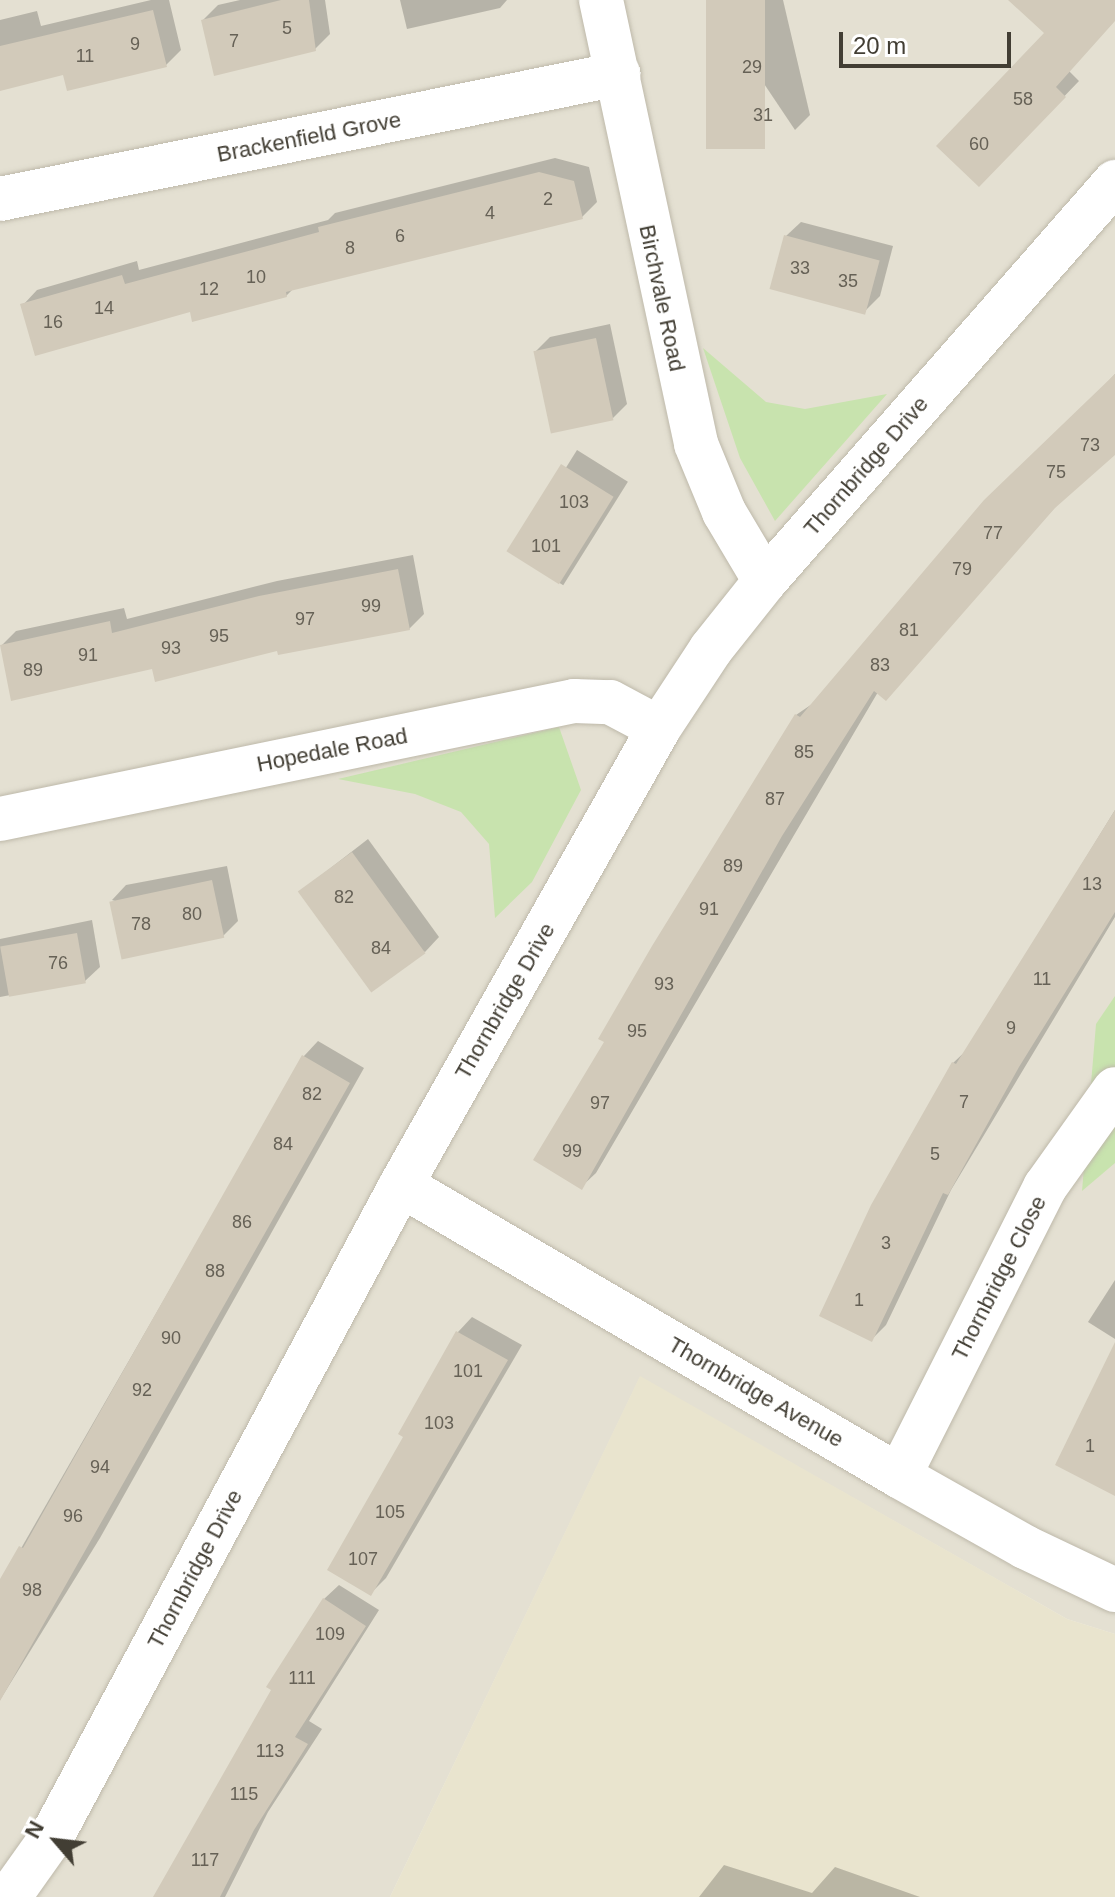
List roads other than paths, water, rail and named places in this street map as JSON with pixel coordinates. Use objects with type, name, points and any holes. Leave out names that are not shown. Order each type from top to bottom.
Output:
[{"type":"street","name":"Birchvale Road","points":[[601,0],[671,347],[696,444],[724,512],[765,581]]},
{"type":"street","name":"Brackenfield Grove","points":[[0,199],[618,74]]},
{"type":"street","name":"Thornbridge Drive","points":[[9,1897],[51,1838],[401,1185],[659,728],[711,649],[765,581],[1115,182]]},
{"type":"street","name":"Hopedale Road","points":[[0,819],[574,701],[610,702],[659,728]]},
{"type":"street","name":"Thornbridge Close","points":[[899,1476],[1045,1187],[1115,1089]]},
{"type":"street","name":"Thornbridge Avenue","points":[[401,1185],[899,1476],[1025,1547],[1115,1590]]}]
